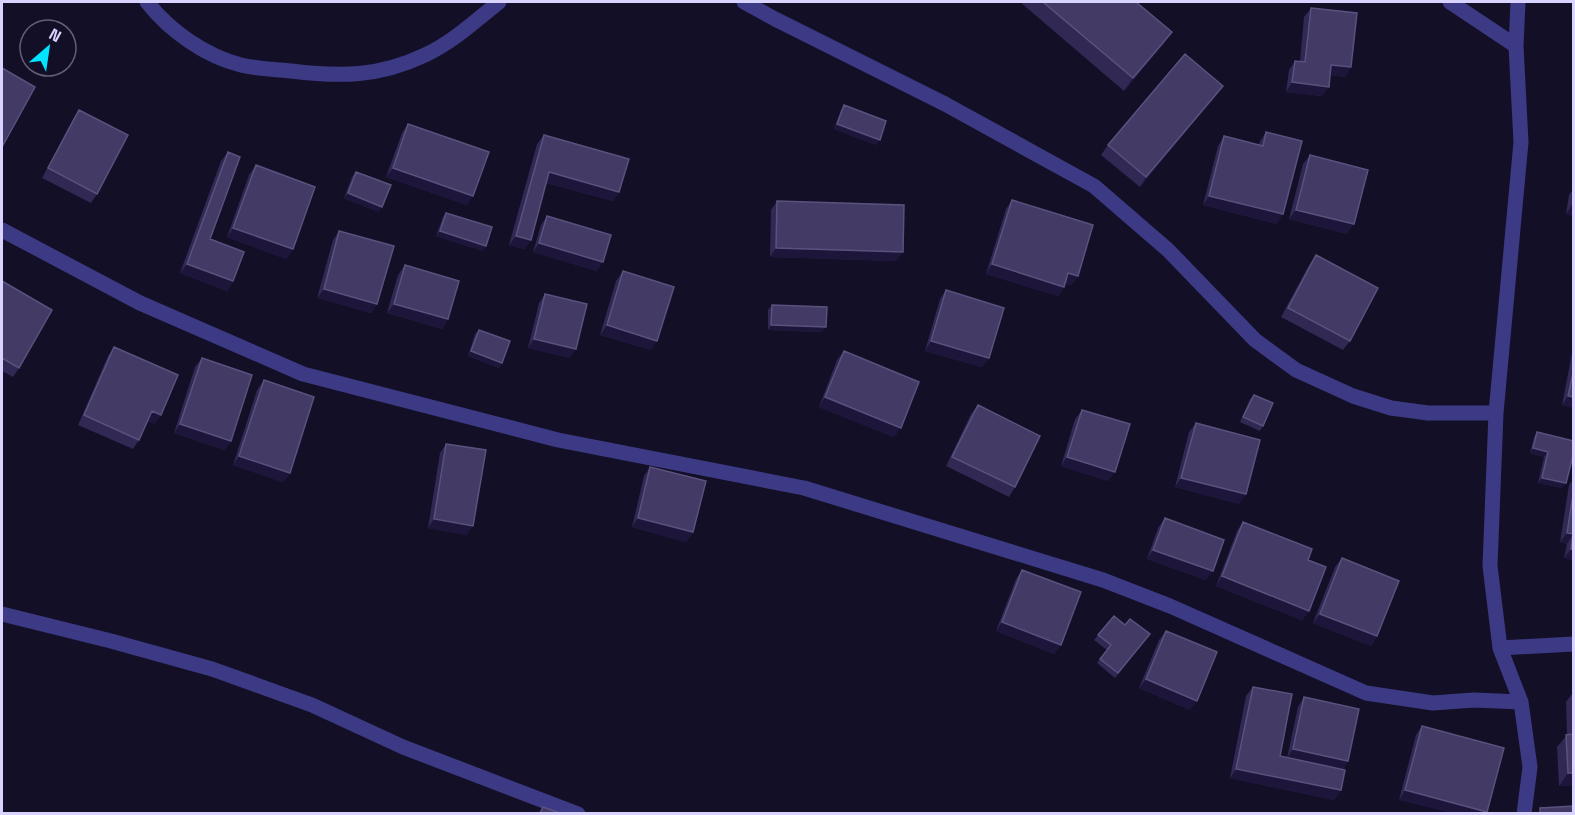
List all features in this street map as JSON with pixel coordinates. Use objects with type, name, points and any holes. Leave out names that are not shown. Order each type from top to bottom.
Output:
[{"type":"street","points":[[147,2],[173,29],[217,56],[242,65],[330,76],[364,74],[398,66],[425,55],[450,42],[499,2]]},
{"type":"street","points":[[744,2],[945,104],[1094,186],[1168,250],[1255,340],[1296,370],[1353,396],[1391,408],[1428,413],[1496,413]]},
{"type":"street","points":[[1450,2],[1516,46]]},
{"type":"street","points":[[1518,2],[1516,46],[1521,142],[1496,413],[1490,566],[1500,648],[1521,702],[1530,767],[1524,813]]},
{"type":"street","points":[[2,231],[140,303],[303,374],[558,440],[804,488],[1102,580],[1181,611],[1366,693],[1433,703],[1474,700],[1521,702]]},
{"type":"street","points":[[2,614],[212,669],[312,705],[403,747],[578,813]]},
{"type":"street","points":[[1500,648],[1574,644]]},
{"type":"building","points":[[1043,2],[1136,2],[1172,32],[1133,78]]},
{"type":"building","points":[[1311,8],[1357,13],[1351,67],[1331,65],[1329,87],[1292,82],[1295,61],[1305,62]]},
{"type":"building","points":[[1185,54],[1223,86],[1146,177],[1108,145]]},
{"type":"building","points":[[2,68],[35,87],[2,147]]},
{"type":"building","points":[[844,105],[886,121],[880,140],[837,124]]},
{"type":"building","points":[[79,110],[128,135],[97,194],[48,168]]},
{"type":"building","points":[[408,124],[489,152],[473,196],[393,168]]},
{"type":"building","points":[[1266,132],[1302,141],[1283,214],[1209,196],[1224,136],[1263,146]]},
{"type":"building","points":[[544,135],[629,159],[619,192],[549,172],[531,240],[516,236]]},
{"type":"building","points":[[228,152],[240,157],[210,239],[244,252],[233,281],[187,264]]},
{"type":"building","points":[[1310,155],[1368,170],[1354,224],[1296,210]]},
{"type":"building","points":[[256,165],[315,187],[293,249],[233,228]]},
{"type":"building","points":[[356,172],[391,185],[382,207],[348,193]]},
{"type":"building","points":[[1012,200],[1093,225],[1078,276],[1068,273],[1064,287],[992,264]]},
{"type":"building","points":[[777,201],[904,205],[903,252],[776,248]]},
{"type":"building","points":[[446,213],[492,227],[486,246],[440,231]]},
{"type":"building","points":[[547,216],[611,235],[603,262],[539,243]]},
{"type":"building","points":[[339,231],[394,246],[377,304],[324,289]]},
{"type":"building","points":[[1316,255],[1378,288],[1350,341],[1288,308]]},
{"type":"building","points":[[405,265],[459,281],[448,319],[394,304]]},
{"type":"building","points":[[623,271],[674,287],[657,341],[607,325]]},
{"type":"building","points":[[2,281],[52,310],[19,368],[2,358]]},
{"type":"building","points":[[946,290],[1004,308],[989,358],[931,341]]},
{"type":"building","points":[[545,294],[587,304],[576,349],[534,339]]},
{"type":"building","points":[[772,305],[827,307],[826,327],[771,325]]},
{"type":"building","points":[[479,330],[510,341],[502,363],[471,351]]},
{"type":"building","points":[[114,347],[178,375],[161,415],[152,411],[139,440],[84,415]]},
{"type":"building","points":[[844,351],[919,382],[901,428],[825,397]]},
{"type":"building","points":[[202,358],[252,375],[231,441],[180,424]]},
{"type":"building","points":[[1574,369],[1574,397],[1568,396]]},
{"type":"building","points":[[264,380],[314,397],[290,473],[239,456]]},
{"type":"building","points":[[1254,395],[1273,403],[1263,426],[1243,417]]},
{"type":"building","points":[[978,405],[1040,436],[1015,487],[952,457]]},
{"type":"building","points":[[1082,410],[1130,424],[1115,472],[1067,457]]},
{"type":"building","points":[[1196,423],[1260,440],[1246,494],[1181,478]]},
{"type":"building","points":[[1537,432],[1574,441],[1574,452],[1566,483],[1542,478],[1548,452],[1533,448]]},
{"type":"building","points":[[446,444],[486,450],[473,526],[434,519]]},
{"type":"building","points":[[650,467],[706,481],[693,532],[638,518]]},
{"type":"building","points":[[1574,489],[1574,550],[1571,549],[1573,534],[1567,533]]},
{"type":"building","points":[[1165,518],[1224,540],[1213,571],[1153,550]]},
{"type":"building","points":[[1243,522],[1312,549],[1308,560],[1326,567],[1309,611],[1222,576]]},
{"type":"building","points":[[1342,558],[1399,581],[1377,636],[1320,614]]},
{"type":"building","points":[[1022,570],[1081,592],[1061,645],[1002,622]]},
{"type":"building","points":[[1114,616],[1125,625],[1130,619],[1150,634],[1118,673],[1100,659],[1111,645],[1098,635]]},
{"type":"building","points":[[1166,631],[1217,652],[1197,701],[1146,679]]},
{"type":"building","points":[[1253,687],[1292,694],[1280,756],[1345,770],[1341,790],[1236,769]]},
{"type":"building","points":[[1304,697],[1359,709],[1348,761],[1293,749]]},
{"type":"building","points":[[1422,726],[1504,748],[1487,812],[1405,790]]},
{"type":"building","points":[[1574,734],[1574,773],[1568,773],[1566,735]]},
{"type":"building","points":[[1574,806],[1574,813],[1540,813],[1540,808]]},
{"type":"building","points":[[543,807],[560,813],[540,813]]}]
